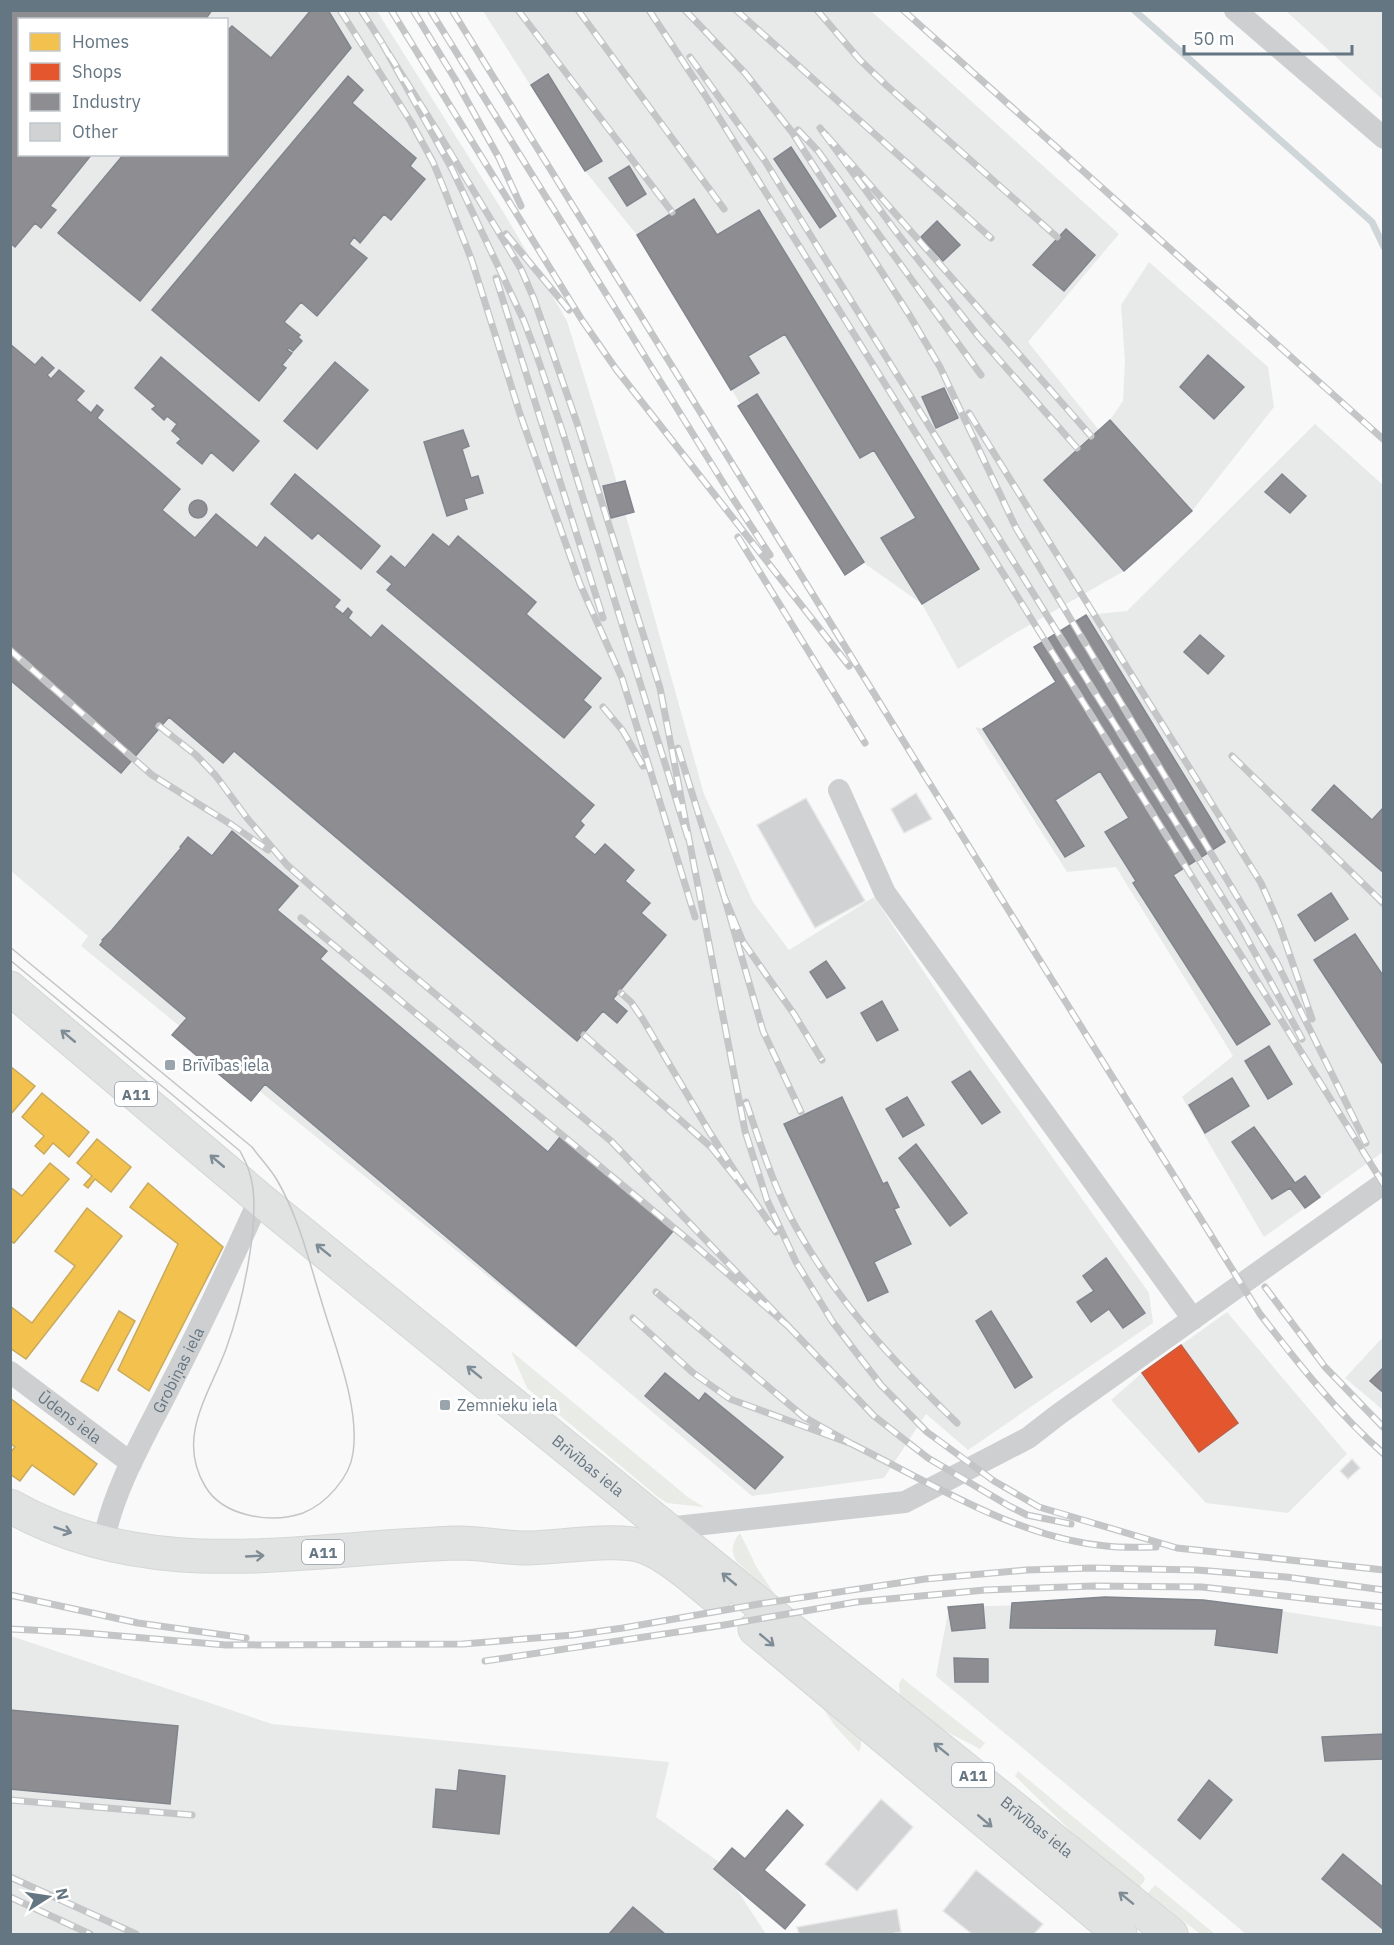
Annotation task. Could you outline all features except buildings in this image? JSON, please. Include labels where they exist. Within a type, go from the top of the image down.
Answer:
[{"type":"highway","name":"Brīvības iela","points":[[10,988],[655,1537],[1171,1935]]},
{"type":"highway","name":"A11","points":[[10,1506],[33,1519],[103,1544],[180,1556],[221,1558],[461,1543],[495,1533],[593,1523],[655,1537]]},
{"type":"highway","name":"Brīvības iela","points":[[655,1537],[690,1575],[1120,1935]]},
{"type":"street","points":[[1235,10],[1383,138]]},
{"type":"street","points":[[838,790],[885,893],[1193,1319]]},
{"type":"street","points":[[655,1537],[905,1502],[1028,1438],[1383,1183]]},
{"type":"street","name":"Grobiņas iela","points":[[103,1544],[107,1522],[131,1463],[211,1306],[261,1200]]},
{"type":"street","name":"Ūdens iela","points":[[10,1372],[131,1463]]},
{"type":"shaded area","points":[[10,11],[377,11],[504,213],[567,321],[612,466],[704,794],[753,902],[789,950],[874,897],[976,1050],[1149,1293],[1153,1323],[968,1450],[926,1414],[884,1478],[752,1496],[585,1355],[81,946],[88,936],[11,871]]},
{"type":"shaded area","points":[[483,11],[871,11],[1119,234],[1028,342],[1099,430],[1044,480],[1124,571],[1012,635],[958,669],[922,604],[864,563],[845,575],[637,235],[585,171]]},
{"type":"shaded area","points":[[1286,11],[1383,11],[1383,100]]},
{"type":"shaded area","points":[[1149,262],[1268,367],[1274,407],[1192,511],[1110,420],[1123,401],[1125,361],[1121,305]]},
{"type":"shaded area","points":[[1315,424],[1383,485],[1383,1152],[1264,1237],[1182,1097],[1233,1056],[1116,867],[1067,872],[975,727],[983,729],[1056,682],[1034,647],[1086,615],[1127,611]]},
{"type":"shaded area","points":[[1227,1312],[1347,1454],[1288,1513],[1206,1503],[1111,1400],[1142,1373]]},
{"type":"shaded area","points":[[1383,1337],[1383,1410],[1345,1378]]},
{"type":"shaded area","points":[[511,1351],[689,1498],[704,1507],[667,1503],[658,1497],[527,1388]]},
{"type":"shaded area","points":[[740,1533],[757,1568],[776,1596],[737,1562],[733,1554],[733,1547]]},
{"type":"shaded area","points":[[1212,1600],[1383,1627],[1383,1934],[1246,1934],[936,1676],[949,1607]]},
{"type":"shaded area","points":[[11,1636],[272,1724],[669,1762],[656,1817],[719,1862],[766,1934],[11,1934]]},
{"type":"shaded area","points":[[902,1678],[985,1743],[980,1749],[932,1724],[900,1699],[899,1684]]},
{"type":"shaded area","points":[[809,1688],[861,1739],[859,1752],[835,1726]]},
{"type":"shaded area","points":[[1018,1771],[1143,1875],[1145,1880],[1139,1888],[1078,1838],[1015,1776]]},
{"type":"shaded area","points":[[1155,1885],[1215,1934],[1200,1934],[1148,1893]]},
{"type":"waterway","points":[[1134,10],[1372,222],[1384,247]]},
{"type":"tram line","points":[[10,947],[252,1147],[285,1194],[303,1240],[345,1377],[353,1416],[354,1435],[351,1462],[336,1489],[312,1509],[277,1518],[236,1511],[213,1497],[197,1468],[194,1433],[198,1416],[232,1331],[249,1260],[254,1211],[253,1189],[248,1168],[240,1151],[10,960]]},
{"type":"railway","points":[[340,10],[411,122],[433,162],[444,189],[472,261],[520,414],[580,584],[622,678],[695,917]]},
{"type":"railway","points":[[361,10],[382,43]]},
{"type":"railway","points":[[391,10],[582,320],[616,369],[849,666]]},
{"type":"railway","points":[[413,10],[499,158],[521,206]]},
{"type":"railway","points":[[430,10],[770,555]]},
{"type":"railway","points":[[452,10],[1260,1314],[1334,1405],[1384,1454]]},
{"type":"railway","points":[[518,10],[672,212]]},
{"type":"railway","points":[[578,10],[724,209]]},
{"type":"railway","points":[[649,10],[705,95],[1384,1185]]},
{"type":"railway","points":[[685,10],[745,73],[792,132],[910,316],[940,367],[1016,528],[1277,963],[1366,1143]]},
{"type":"railway","points":[[736,10],[991,238]]},
{"type":"railway","points":[[817,10],[860,60],[886,85],[1057,237]]},
{"type":"railway","points":[[903,10],[1384,440]]},
{"type":"railway","points":[[688,838],[562,430],[524,321],[452,169],[382,43],[521,269],[534,299],[577,423],[660,688],[745,1131],[767,1200],[796,1262],[832,1321],[881,1385],[927,1432],[994,1481],[1039,1507],[1177,1548],[1384,1570]]},
{"type":"railway","points":[[690,57],[765,161],[1239,924],[1302,1039]]},
{"type":"railway","points":[[1077,448],[979,337],[894,229],[820,128],[1091,436]]},
{"type":"railway","points":[[798,130],[818,151],[981,375]]},
{"type":"railway","points":[[506,234],[569,310]]},
{"type":"railway","points":[[496,278],[603,618]]},
{"type":"railway","points":[[969,413],[1261,883],[1279,924],[1312,1019]]},
{"type":"railway","points":[[738,537],[865,743]]},
{"type":"railway","points":[[10,650],[152,775],[268,850]]},
{"type":"railway","points":[[603,707],[623,731],[643,766]]},
{"type":"railway","points":[[159,726],[196,755],[216,776],[247,818],[287,865],[403,967],[611,1141],[788,1326],[691,1242],[301,918]]},
{"type":"railway","points":[[678,748],[724,896]]},
{"type":"railway","points":[[1232,756],[1384,904]]},
{"type":"railway","points":[[801,1112],[763,1031],[724,896],[743,942],[794,1014],[822,1060]]},
{"type":"railway","points":[[584,1035],[711,1147],[752,1198],[710,1133],[642,1018],[631,1002],[621,993]]},
{"type":"railway","points":[[746,1102],[781,1198],[797,1229],[831,1283],[890,1355],[957,1423]]},
{"type":"railway","points":[[752,1198],[776,1232]]},
{"type":"railway","points":[[1265,1287],[1325,1367],[1384,1428]]},
{"type":"railway","points":[[633,1318],[692,1372],[730,1399],[852,1444],[804,1417],[656,1292]]},
{"type":"railway","points":[[788,1326],[874,1416],[928,1458],[1027,1515],[1071,1524]]},
{"type":"railway","points":[[852,1444],[975,1507],[1040,1532],[1073,1541],[1106,1546],[1156,1547]]},
{"type":"railway","points":[[10,1629],[226,1645],[463,1644],[573,1635],[623,1628],[759,1604],[925,1579],[1026,1570],[1091,1568],[1197,1570],[1286,1577],[1384,1590]]},
{"type":"railway","points":[[485,1661],[724,1625],[856,1602],[985,1590],[1094,1586],[1202,1587],[1384,1607]]},
{"type":"railway","points":[[10,1595],[138,1623],[246,1638]]},
{"type":"railway","points":[[10,1800],[192,1815]]},
{"type":"railway","points":[[10,1877],[136,1934]]},
{"type":"railway","points":[[10,1897],[90,1934]]},
{"type":"place","name":"Brīvības iela","points":[[170,1065]]},
{"type":"place","name":"Zemnieku iela","points":[[445,1405]]}]
